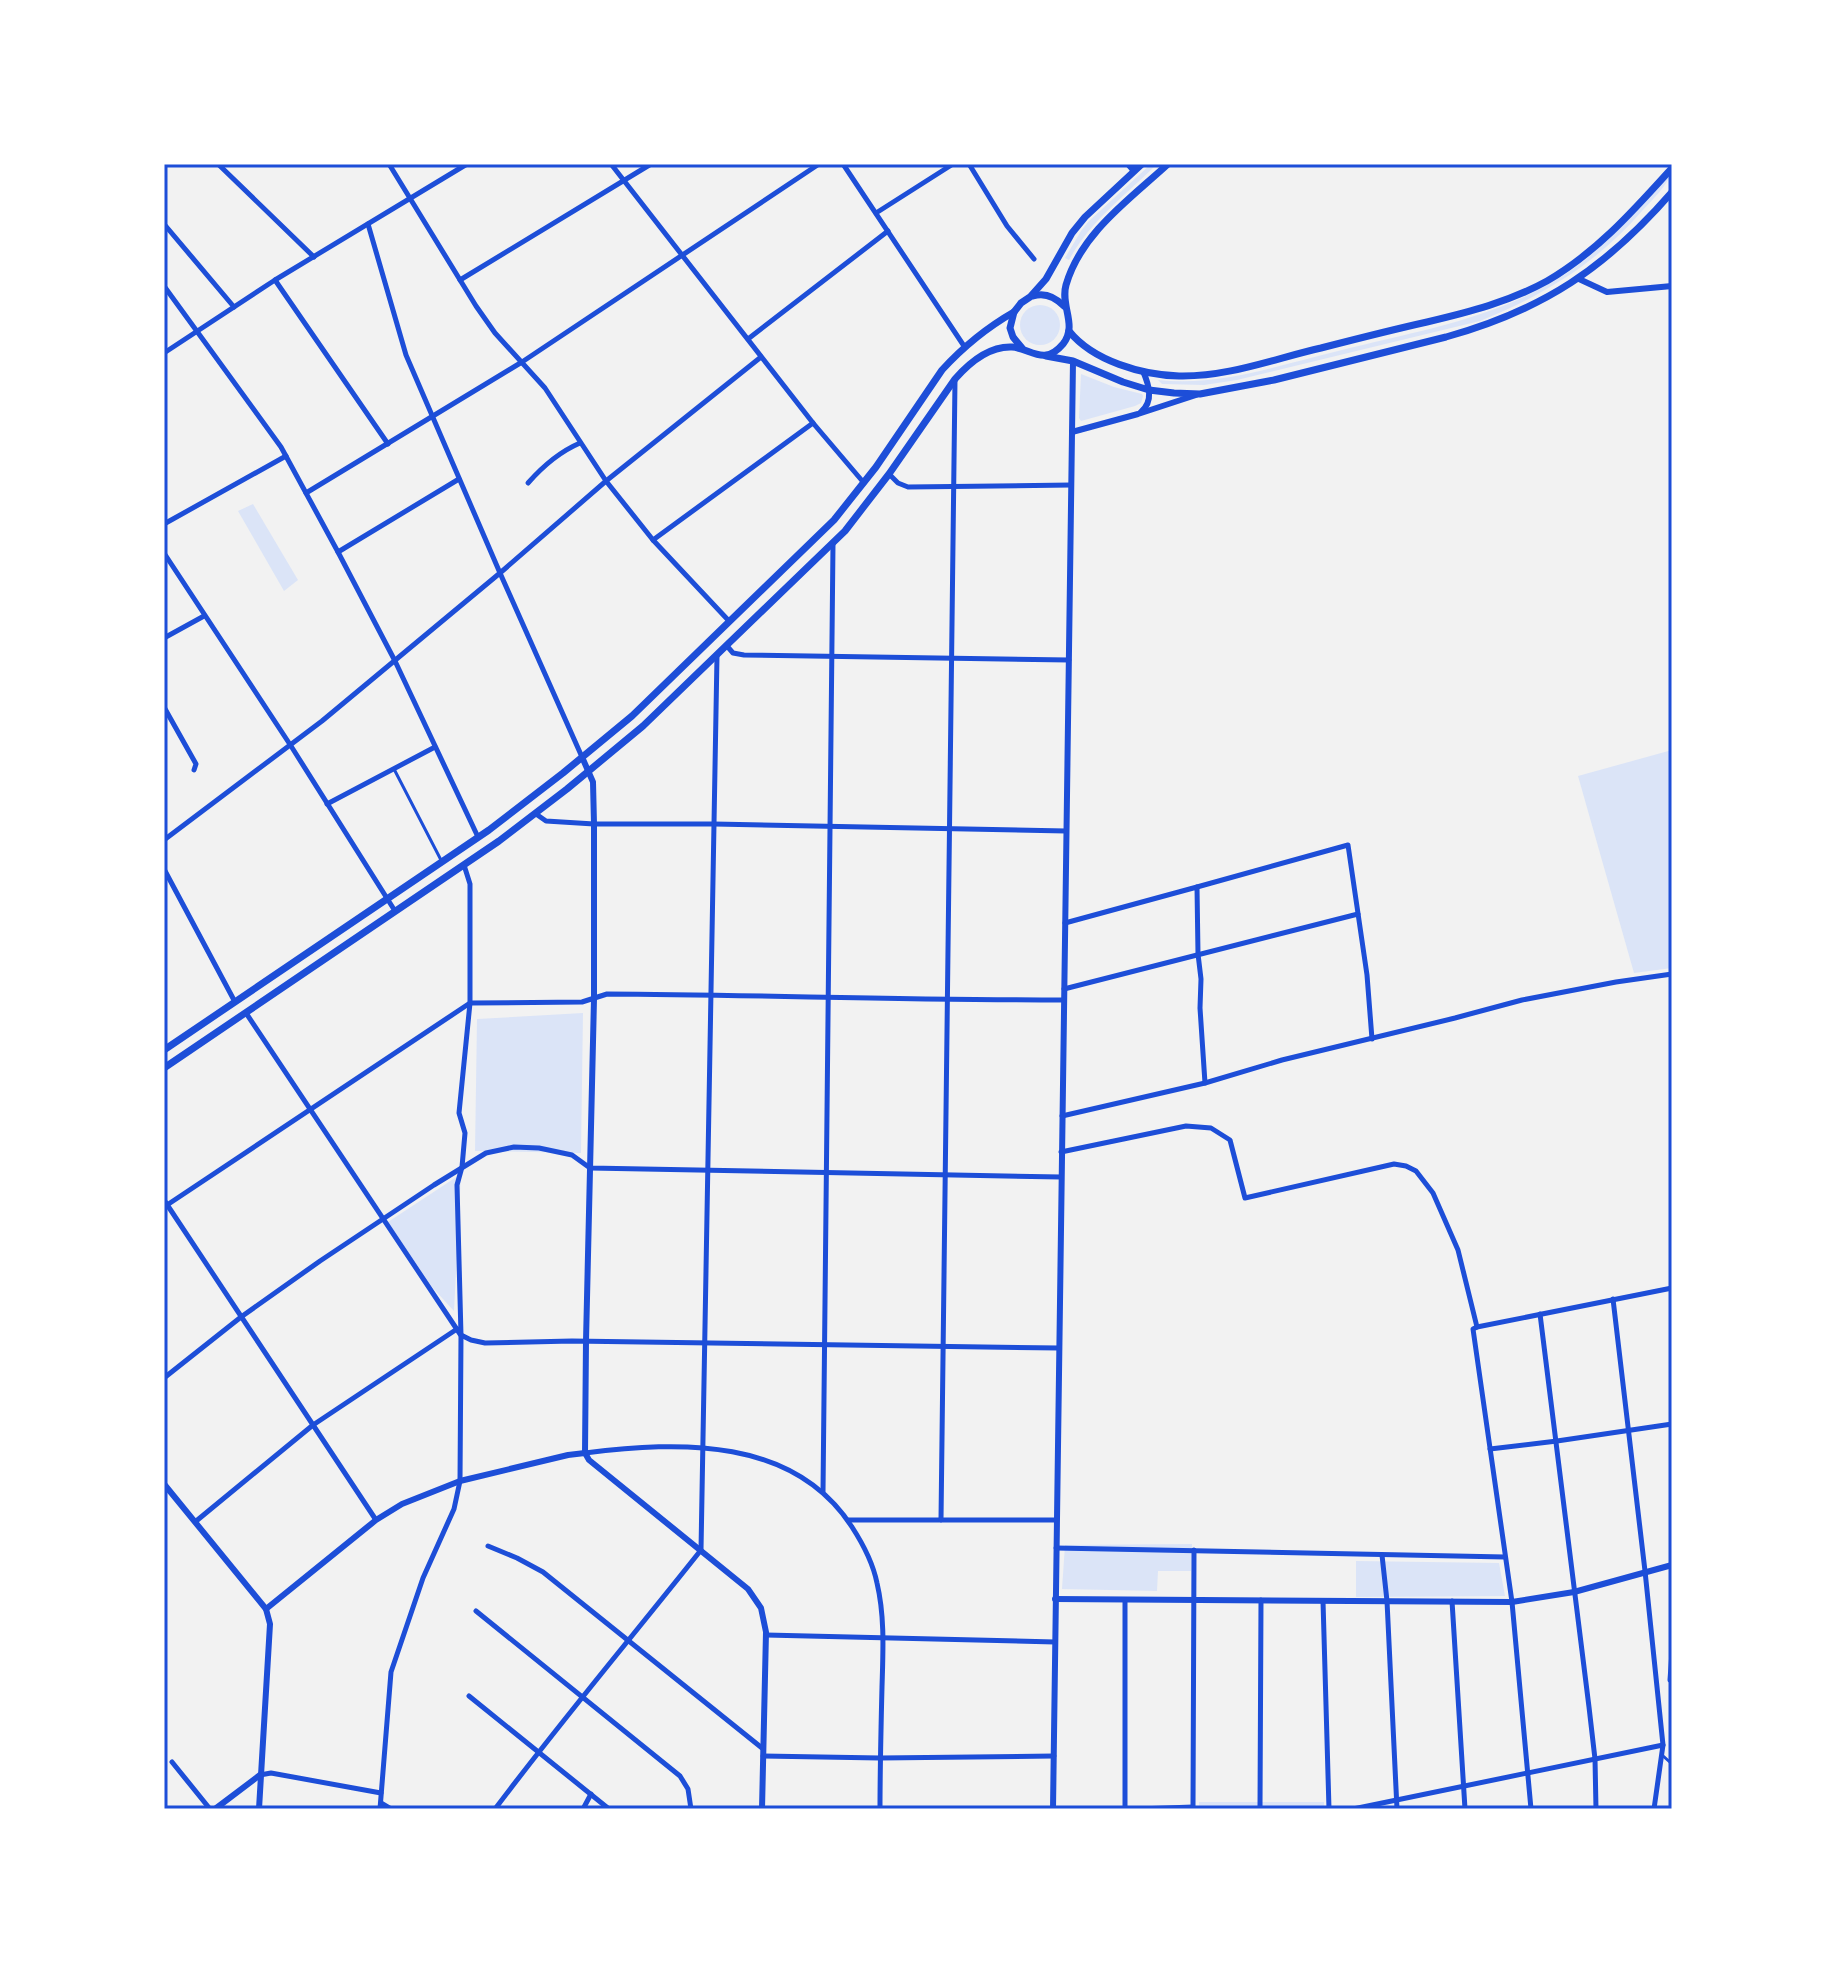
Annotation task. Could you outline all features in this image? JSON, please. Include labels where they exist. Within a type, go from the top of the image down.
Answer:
[{"type":"main road","points":[[164,1050],[526,803],[632,716],[824,531],[864,483],[942,370],[964,346],[1014,312],[1030,297],[1046,279],[1072,233],[1085,217],[1142,164]]},
{"type":"main road","points":[[1041,355],[1058,348],[1069,331],[1065,287],[1079,255],[1109,217],[1168,164]]},
{"type":"main road","points":[[1069,331],[1075,339],[1096,353],[1122,364],[1143,371],[1183,376],[1228,372],[1468,312],[1517,297],[1592,250],[1615,230],[1672,168]]},
{"type":"main road","points":[[1014,312],[1010,328],[1013,337],[1022,348],[1034,355],[1073,361],[1102,375],[1149,390],[1200,394],[1274,380],[1472,330],[1523,311],[1579,279],[1626,242],[1672,192]]},
{"type":"main road","points":[[1030,297],[1043,294],[1056,298],[1065,307]]},
{"type":"main road","points":[[164,1068],[536,814],[643,726],[833,544],[860,513],[965,368],[983,355],[1010,346],[1022,348]]},
{"type":"street","points":[[218,164],[314,257]]},
{"type":"street","points":[[389,164],[495,333],[545,388],[606,481],[653,540],[730,622]]},
{"type":"street","points":[[164,353],[275,280],[467,164]]},
{"type":"street","points":[[611,164],[813,423],[864,483]]},
{"type":"street","points":[[460,280],[651,164]]},
{"type":"street","points":[[306,493],[522,362],[819,164]]},
{"type":"street","points":[[843,164],[964,346]]},
{"type":"street","points":[[876,213],[953,164]]},
{"type":"street","points":[[969,164],[1007,226],[1034,259]]},
{"type":"street","points":[[1128,164],[1134,171]]},
{"type":"street","points":[[164,224],[234,307]]},
{"type":"street","points":[[368,224],[406,355],[593,782],[594,999],[585,1453],[589,1460],[753,1594],[763,1615],[766,1635],[762,1809]]},
{"type":"street","points":[[748,339],[888,231]]},
{"type":"street","points":[[1579,279],[1607,292],[1672,286]]},
{"type":"street","points":[[275,280],[388,444]]},
{"type":"street","points":[[164,286],[286,456],[395,661],[478,837]]},
{"type":"street","points":[[164,840],[291,746],[606,481],[761,357]]},
{"type":"street","points":[[1053,1809],[1073,361]]},
{"type":"street","points":[[1138,414],[1148,405],[1149,390],[1143,371]]},
{"type":"street","points":[[941,1520],[955,379]]},
{"type":"street","points":[[1072,432],[1200,394]]},
{"type":"street","points":[[653,540],[813,423]]},
{"type":"street","points":[[528,483],[543,466],[581,442]]},
{"type":"street","points":[[164,524],[286,456]]},
{"type":"street","points":[[889,474],[908,487],[1071,485]]},
{"type":"street","points":[[338,552],[459,479]]},
{"type":"street","points":[[823,1492],[833,544]]},
{"type":"street","points":[[164,553],[395,911]]},
{"type":"street","points":[[164,638],[204,616]]},
{"type":"street","points":[[727,646],[738,654],[1069,660]]},
{"type":"street","points":[[495,1809],[701,1550],[717,656]]},
{"type":"street","points":[[164,707],[196,764],[194,770]]},
{"type":"street","points":[[327,804],[435,747]]},
{"type":"street","points":[[394,769],[442,862]]},
{"type":"street","points":[[536,814],[546,821],[594,824],[1066,831]]},
{"type":"street","points":[[1065,923],[1348,845],[1367,975],[1372,1039]]},
{"type":"street","points":[[391,1809],[380,1806],[393,1664],[423,1578],[454,1509],[460,1481],[457,1185],[465,1133],[459,1113],[470,1003],[470,884],[464,865]]},
{"type":"street","points":[[164,869],[235,1002]]},
{"type":"street","points":[[1197,887],[1205,1083]]},
{"type":"street","points":[[1064,989],[1358,914]]},
{"type":"street","points":[[1062,1116],[1205,1083],[1282,1060],[1522,1000],[1672,974]]},
{"type":"street","points":[[376,1520],[165,1204],[470,1003],[582,1002],[607,994],[1064,1000]]},
{"type":"street","points":[[246,1013],[459,1332],[471,1340],[485,1343],[586,1341],[1059,1348]]},
{"type":"street","points":[[1061,1152],[1186,1126],[1211,1128],[1230,1140],[1245,1198],[1394,1164],[1411,1168],[1433,1193],[1451,1232],[1463,1266],[1477,1327]]},
{"type":"street","points":[[164,1378],[241,1317],[383,1218],[486,1153],[514,1147],[539,1148],[572,1155],[590,1168],[1061,1177]]},
{"type":"street","points":[[1531,1809],[1512,1602],[1473,1329],[1672,1288]]},
{"type":"street","points":[[1613,1299],[1663,1745],[1654,1809]]},
{"type":"street","points":[[1540,1314],[1595,1759],[1596,1809]]},
{"type":"street","points":[[195,1522],[313,1425],[459,1332]]},
{"type":"street","points":[[1490,1449],[1672,1424]]},
{"type":"street","points":[[266,1609],[376,1520],[402,1504],[460,1481],[568,1455],[646,1447],[702,1447],[740,1453],[775,1464],[823,1492],[860,1540],[874,1571],[883,1637],[880,1809]]},
{"type":"street","points":[[164,1484],[266,1609],[270,1624],[259,1809]]},
{"type":"street","points":[[847,1520],[1056,1520]]},
{"type":"street","points":[[488,1546],[543,1572],[762,1752],[880,1758],[1054,1756]]},
{"type":"street","points":[[1056,1548],[1505,1557]]},
{"type":"street","points":[[1138,1809],[1193,1808],[1194,1550]]},
{"type":"street","points":[[1382,1555],[1397,1809]]},
{"type":"street","points":[[1055,1599],[1512,1602],[1574,1592],[1672,1565]]},
{"type":"street","points":[[1125,1600],[1125,1809]]},
{"type":"street","points":[[1260,1809],[1261,1600]]},
{"type":"street","points":[[1323,1601],[1329,1809]]},
{"type":"street","points":[[1452,1601],[1465,1809]]},
{"type":"street","points":[[476,1611],[680,1776],[688,1789],[691,1809]]},
{"type":"street","points":[[766,1635],[1055,1642]]},
{"type":"street","points":[[1671,1680],[1672,1652]]},
{"type":"street","points":[[469,1696],[609,1809]]},
{"type":"street","points":[[1353,1809],[1663,1745]]},
{"type":"street","points":[[1662,1755],[1672,1764]]},
{"type":"street","points":[[172,1762],[212,1809],[260,1775],[271,1773],[381,1793]]},
{"type":"street","points":[[583,1809],[591,1794]]},
{"type":"shaded area","points":[[1151,164],[1157,164],[1087,233],[1069,260],[1065,258],[1088,222]]},
{"type":"shaded area","points":[[1672,172],[1659,193],[1624,230],[1587,262],[1547,289],[1480,321],[1237,380],[1204,385],[1162,384],[1158,380],[1204,380],[1249,373],[1456,322],[1513,302],[1541,289],[1596,251]]},
{"type":"shaded area","points":[[1040,305],[1054,311],[1060,325],[1054,339],[1040,345],[1026,339],[1020,325],[1026,311]]},
{"type":"shaded area","points":[[1081,374],[1142,394],[1141,403],[1081,421]]},
{"type":"shaded area","points":[[253,504],[298,580],[284,591],[238,511]]},
{"type":"shaded area","points":[[1672,750],[1672,968],[1634,973],[1578,776]]},
{"type":"shaded area","points":[[583,1013],[581,1153],[475,1151],[477,1019]]},
{"type":"shaded area","points":[[461,1174],[454,1311],[432,1287],[388,1222]]},
{"type":"shaded area","points":[[1192,1544],[1191,1571],[1158,1571],[1157,1591],[1062,1589],[1065,1545]]},
{"type":"shaded area","points":[[1356,1561],[1499,1563],[1505,1596],[1356,1597]]},
{"type":"shaded area","points":[[1199,1802],[1324,1802],[1324,1809],[1199,1809]]}]
